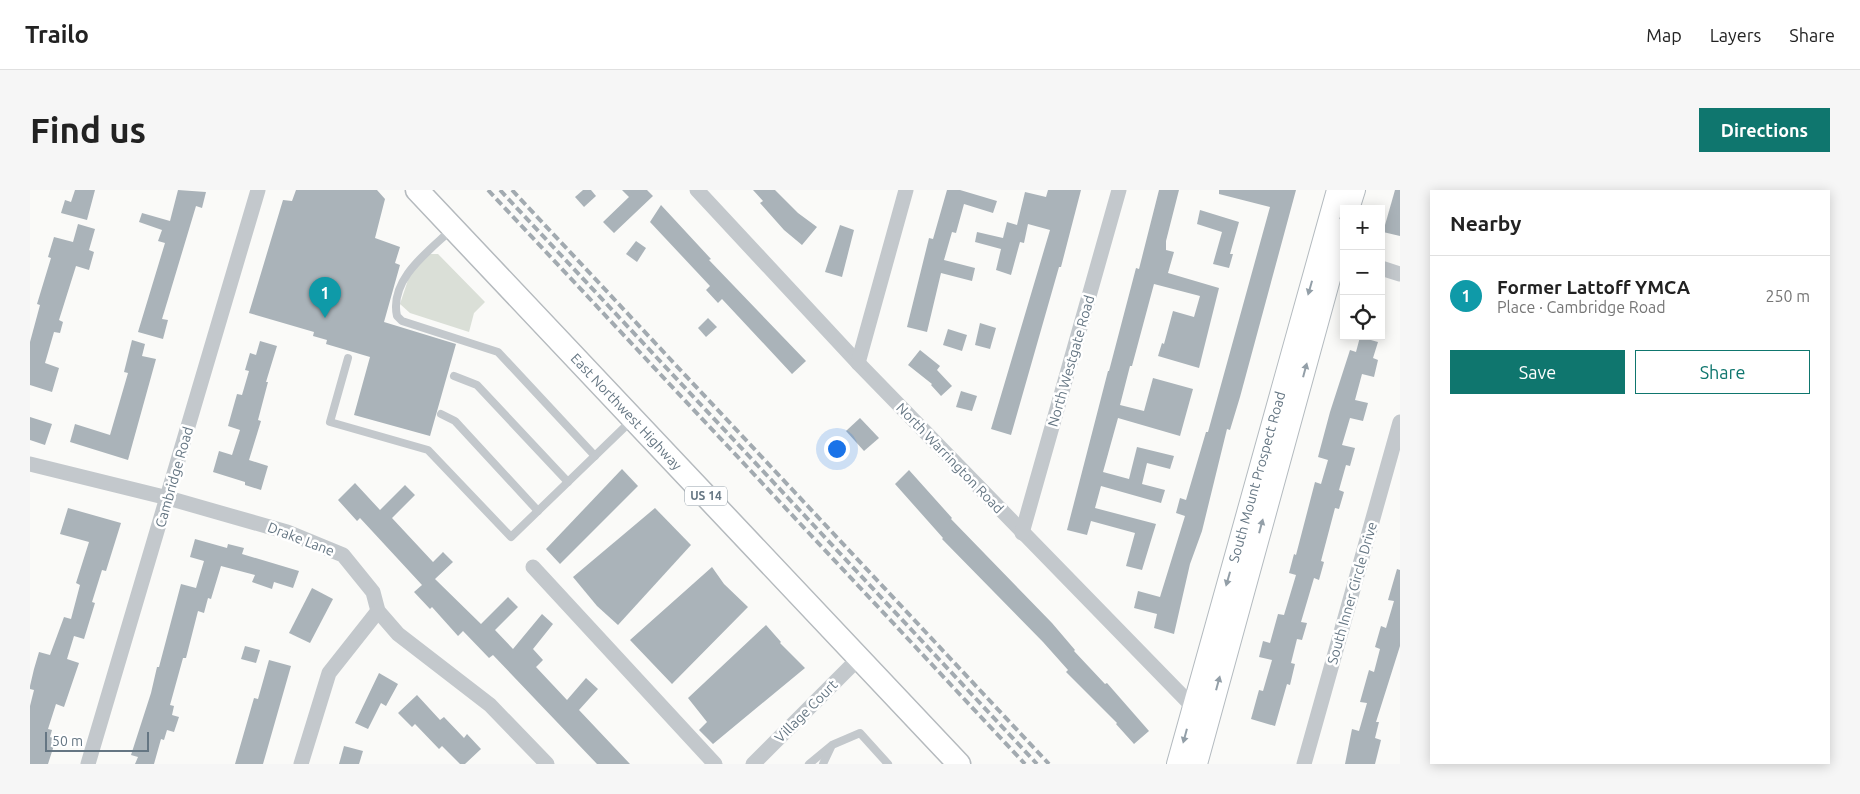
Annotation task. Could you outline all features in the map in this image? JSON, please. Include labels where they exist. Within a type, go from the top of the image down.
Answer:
[{"type":"main road","name":"East Northwest Highway","points":[[417,190],[959,764]]},
{"type":"main road","name":"South Mount Prospect Road","points":[[1333,255],[1337,190]]},
{"type":"main road","points":[[1350,205],[1354,190]]},
{"type":"main road","name":"South Mount Prospect Road","points":[[1177,764],[1200,713],[1333,255],[1340,238]]},
{"type":"main road","name":"South Mount Prospect Road","points":[[1197,764],[1200,713]]},
{"type":"street","name":"Cambridge Road","points":[[88,764],[258,190]]},
{"type":"street","name":"North Warrington Road","points":[[697,190],[858,363],[1022,533],[1200,713]]},
{"type":"street","points":[[858,363],[906,190]]},
{"type":"street","name":"North Westgate Road","points":[[1022,533],[1119,190]]},
{"type":"street","points":[[1385,269],[1400,274]]},
{"type":"street","name":"South Inner Circle Drive","points":[[1304,764],[1400,422]]},
{"type":"street","name":"Drake Lane","points":[[30,464],[168,498],[287,532],[343,555],[373,592],[378,611],[398,634],[490,705],[547,764]]},
{"type":"street","points":[[533,567],[714,764]]},
{"type":"street","points":[[301,764],[329,674],[378,611]]},
{"type":"street","name":"Village Court","points":[[753,764],[859,658]]},
{"type":"lane","points":[[453,228],[408,269],[397,301],[397,316],[402,321],[498,352],[595,456]]},
{"type":"lane","points":[[348,358],[330,422],[428,450],[511,537],[633,419]]},
{"type":"lane","points":[[454,376],[477,385],[568,482]]},
{"type":"lane","points":[[441,414],[455,421],[538,511]]},
{"type":"lane","points":[[809,764],[832,745],[860,733],[888,764]]},
{"type":"lane","points":[[823,764],[832,745]]},
{"type":"shaded area","points":[[428,254],[438,254],[485,302],[474,313],[469,332],[410,313],[400,304],[411,271]]},
{"type":"building","points":[[75,190],[95,190],[87,220],[61,213],[65,200],[71,202]]},
{"type":"building","points":[[178,190],[206,192],[202,208],[196,206],[162,319],[168,320],[163,339],[138,332],[165,243],[158,241],[162,230],[139,222],[142,213],[170,221]]},
{"type":"building","points":[[296,190],[377,190],[385,199],[375,238],[400,247],[395,263],[400,265],[384,322],[456,344],[430,436],[354,415],[370,357],[326,344],[327,340],[313,336],[314,332],[249,313],[283,200],[292,201]]},
{"type":"building","points":[[583,190],[591,190],[596,196],[584,207],[575,197]]},
{"type":"building","points":[[622,190],[647,190],[653,196],[614,233],[603,222],[629,197]]},
{"type":"building","points":[[753,190],[775,190],[798,213],[817,227],[802,245],[784,230],[760,203],[763,201]]},
{"type":"building","points":[[947,190],[960,190],[997,201],[993,213],[964,204],[956,233],[952,232],[944,260],[975,268],[972,281],[941,273],[927,332],[907,327],[929,238],[933,239]]},
{"type":"building","points":[[1048,190],[1081,190],[1061,267],[1059,267],[1011,435],[991,429],[1050,230],[1028,224],[1024,243],[1020,242],[1011,275],[996,270],[1001,249],[975,242],[977,232],[1003,238],[1007,222],[1017,225],[1025,192],[1046,197]]},
{"type":"building","points":[[1159,190],[1179,190],[1166,241],[1166,250],[1174,252],[1168,273],[1219,288],[1199,368],[1158,356],[1162,343],[1164,344],[1173,311],[1194,317],[1200,296],[1154,284],[1132,366],[1130,366],[1120,405],[1144,411],[1153,378],[1193,389],[1180,436],[1118,418],[1103,472],[1129,479],[1137,447],[1174,456],[1170,469],[1147,463],[1142,484],[1165,490],[1161,503],[1101,486],[1095,508],[1156,524],[1142,570],[1126,566],[1135,533],[1091,521],[1087,535],[1067,530],[1108,371],[1136,268],[1139,269]]},
{"type":"building","points":[[1219,190],[1296,190],[1240,397],[1230,430],[1227,429],[1202,531],[1190,564],[1174,634],[1154,628],[1157,614],[1134,608],[1138,591],[1160,597],[1185,516],[1176,513],[1180,498],[1186,500],[1206,432],[1208,432],[1270,207],[1219,194]]},
{"type":"building","points":[[1395,190],[1400,190],[1400,236],[1385,232],[1385,225]]},
{"type":"building","points":[[661,205],[711,259],[709,260],[806,361],[792,374],[722,299],[718,303],[706,290],[710,286],[650,222]]},
{"type":"building","points":[[1200,210],[1239,222],[1230,254],[1233,254],[1229,268],[1213,264],[1222,232],[1197,224]]},
{"type":"building","points":[[78,224],[95,229],[89,250],[94,252],[89,270],[76,266],[59,320],[63,322],[60,333],[54,332],[45,363],[59,368],[52,392],[30,385],[30,342],[40,305],[37,304],[51,258],[48,257],[54,237],[73,242]]},
{"type":"building","points":[[840,225],[854,230],[842,277],[825,272]]},
{"type":"building","points":[[636,241],[646,248],[637,262],[626,254]]},
{"type":"building","points":[[708,318],[717,327],[706,337],[698,328]]},
{"type":"building","points":[[980,323],[996,328],[990,349],[975,345]]},
{"type":"building","points":[[948,329],[967,335],[962,351],[943,345]]},
{"type":"building","points":[[132,340],[145,344],[142,356],[156,359],[128,460],[70,442],[75,424],[110,435],[128,373],[124,372]]},
{"type":"building","points":[[1359,340],[1378,342],[1373,358],[1378,360],[1374,377],[1362,374],[1355,400],[1368,403],[1363,421],[1350,418],[1342,445],[1355,448],[1350,466],[1346,465],[1339,490],[1344,492],[1339,509],[1335,508],[1321,561],[1324,562],[1319,580],[1314,578],[1301,622],[1307,623],[1302,640],[1297,639],[1291,663],[1295,664],[1290,685],[1287,684],[1275,726],[1251,719],[1259,690],[1263,691],[1272,660],[1259,657],[1263,641],[1270,643],[1278,614],[1284,615],[1296,575],[1289,573],[1294,554],[1296,555],[1315,482],[1321,484],[1328,460],[1318,457],[1330,412],[1350,350],[1356,352]]},
{"type":"building","points":[[260,341],[277,346],[266,382],[268,382],[258,420],[261,421],[249,460],[268,466],[261,490],[245,485],[245,482],[213,472],[219,451],[232,455],[240,430],[228,426],[237,394],[242,395],[249,371],[245,370],[250,353],[256,355]]},
{"type":"building","points":[[920,350],[940,366],[937,370],[952,386],[941,396],[932,384],[908,365]]},
{"type":"building","points":[[961,391],[977,396],[972,411],[956,407]]},
{"type":"building","points":[[30,417],[52,424],[45,445],[30,440]]},
{"type":"building","points":[[860,418],[879,438],[864,451],[846,431]]},
{"type":"building","points":[[622,469],[638,486],[560,564],[546,549]]},
{"type":"building","points":[[909,470],[951,519],[1052,623],[1074,651],[1105,684],[1107,683],[1149,731],[1134,744],[1117,723],[1066,672],[1068,670],[1043,642],[942,539],[895,484]]},
{"type":"building","points":[[355,483],[380,510],[405,485],[415,495],[392,518],[433,562],[443,552],[453,562],[435,579],[481,624],[508,597],[518,607],[495,630],[513,649],[542,614],[553,624],[533,649],[543,660],[536,667],[567,700],[586,678],[598,689],[579,710],[630,764],[597,764],[493,655],[489,658],[463,631],[458,636],[432,607],[430,609],[414,592],[422,585],[360,518],[357,521],[338,500]]},
{"type":"building","points":[[68,508],[121,523],[106,571],[102,570],[92,602],[95,603],[84,639],[74,636],[67,659],[79,663],[64,707],[56,704],[48,729],[52,730],[50,737],[56,739],[48,764],[30,764],[30,706],[34,690],[30,689],[30,686],[34,669],[39,652],[50,655],[64,617],[71,619],[80,585],[76,583],[89,542],[60,534]]},
{"type":"building","points":[[655,508],[691,545],[618,625],[597,606],[573,577]]},
{"type":"building","points":[[195,539],[227,548],[228,544],[244,548],[242,554],[299,571],[293,588],[274,582],[272,589],[252,582],[255,575],[221,566],[211,599],[208,598],[204,613],[198,611],[186,658],[183,658],[170,705],[174,706],[172,715],[179,717],[174,732],[167,730],[164,740],[161,739],[154,764],[135,764],[138,757],[131,755],[151,693],[157,667],[159,667],[181,584],[196,588],[204,561],[190,557]]},
{"type":"building","points":[[712,567],[724,584],[748,607],[672,684],[630,640]]},
{"type":"building","points":[[1397,569],[1400,570],[1400,646],[1376,722],[1379,722],[1375,738],[1381,740],[1375,764],[1345,764],[1352,729],[1359,731],[1367,703],[1360,702],[1369,670],[1374,672],[1380,649],[1375,647],[1381,626],[1386,628],[1394,601],[1388,600]]},
{"type":"building","points":[[312,588],[333,599],[310,643],[289,633]]},
{"type":"building","points":[[766,625],[780,643],[805,668],[713,744],[699,730],[707,722],[688,698]]},
{"type":"building","points":[[245,646],[260,650],[256,663],[241,659]]},
{"type":"building","points":[[269,660],[291,666],[263,764],[235,764],[254,698],[258,699]]},
{"type":"building","points":[[379,673],[398,684],[386,706],[381,703],[368,729],[355,723]]},
{"type":"building","points":[[417,695],[440,720],[444,717],[464,738],[467,734],[481,749],[465,764],[460,764],[442,746],[439,749],[415,724],[412,727],[398,713]]},
{"type":"building","points":[[344,746],[363,751],[359,764],[339,764]]},
{"type":"railway","points":[[488,190],[1025,764]]},
{"type":"railway","points":[[500,190],[1037,764]]},
{"type":"railway","points":[[512,190],[1049,764]]},
{"type":"place","name":"Former Lattoff YMCA","points":[[325,318]]}]
